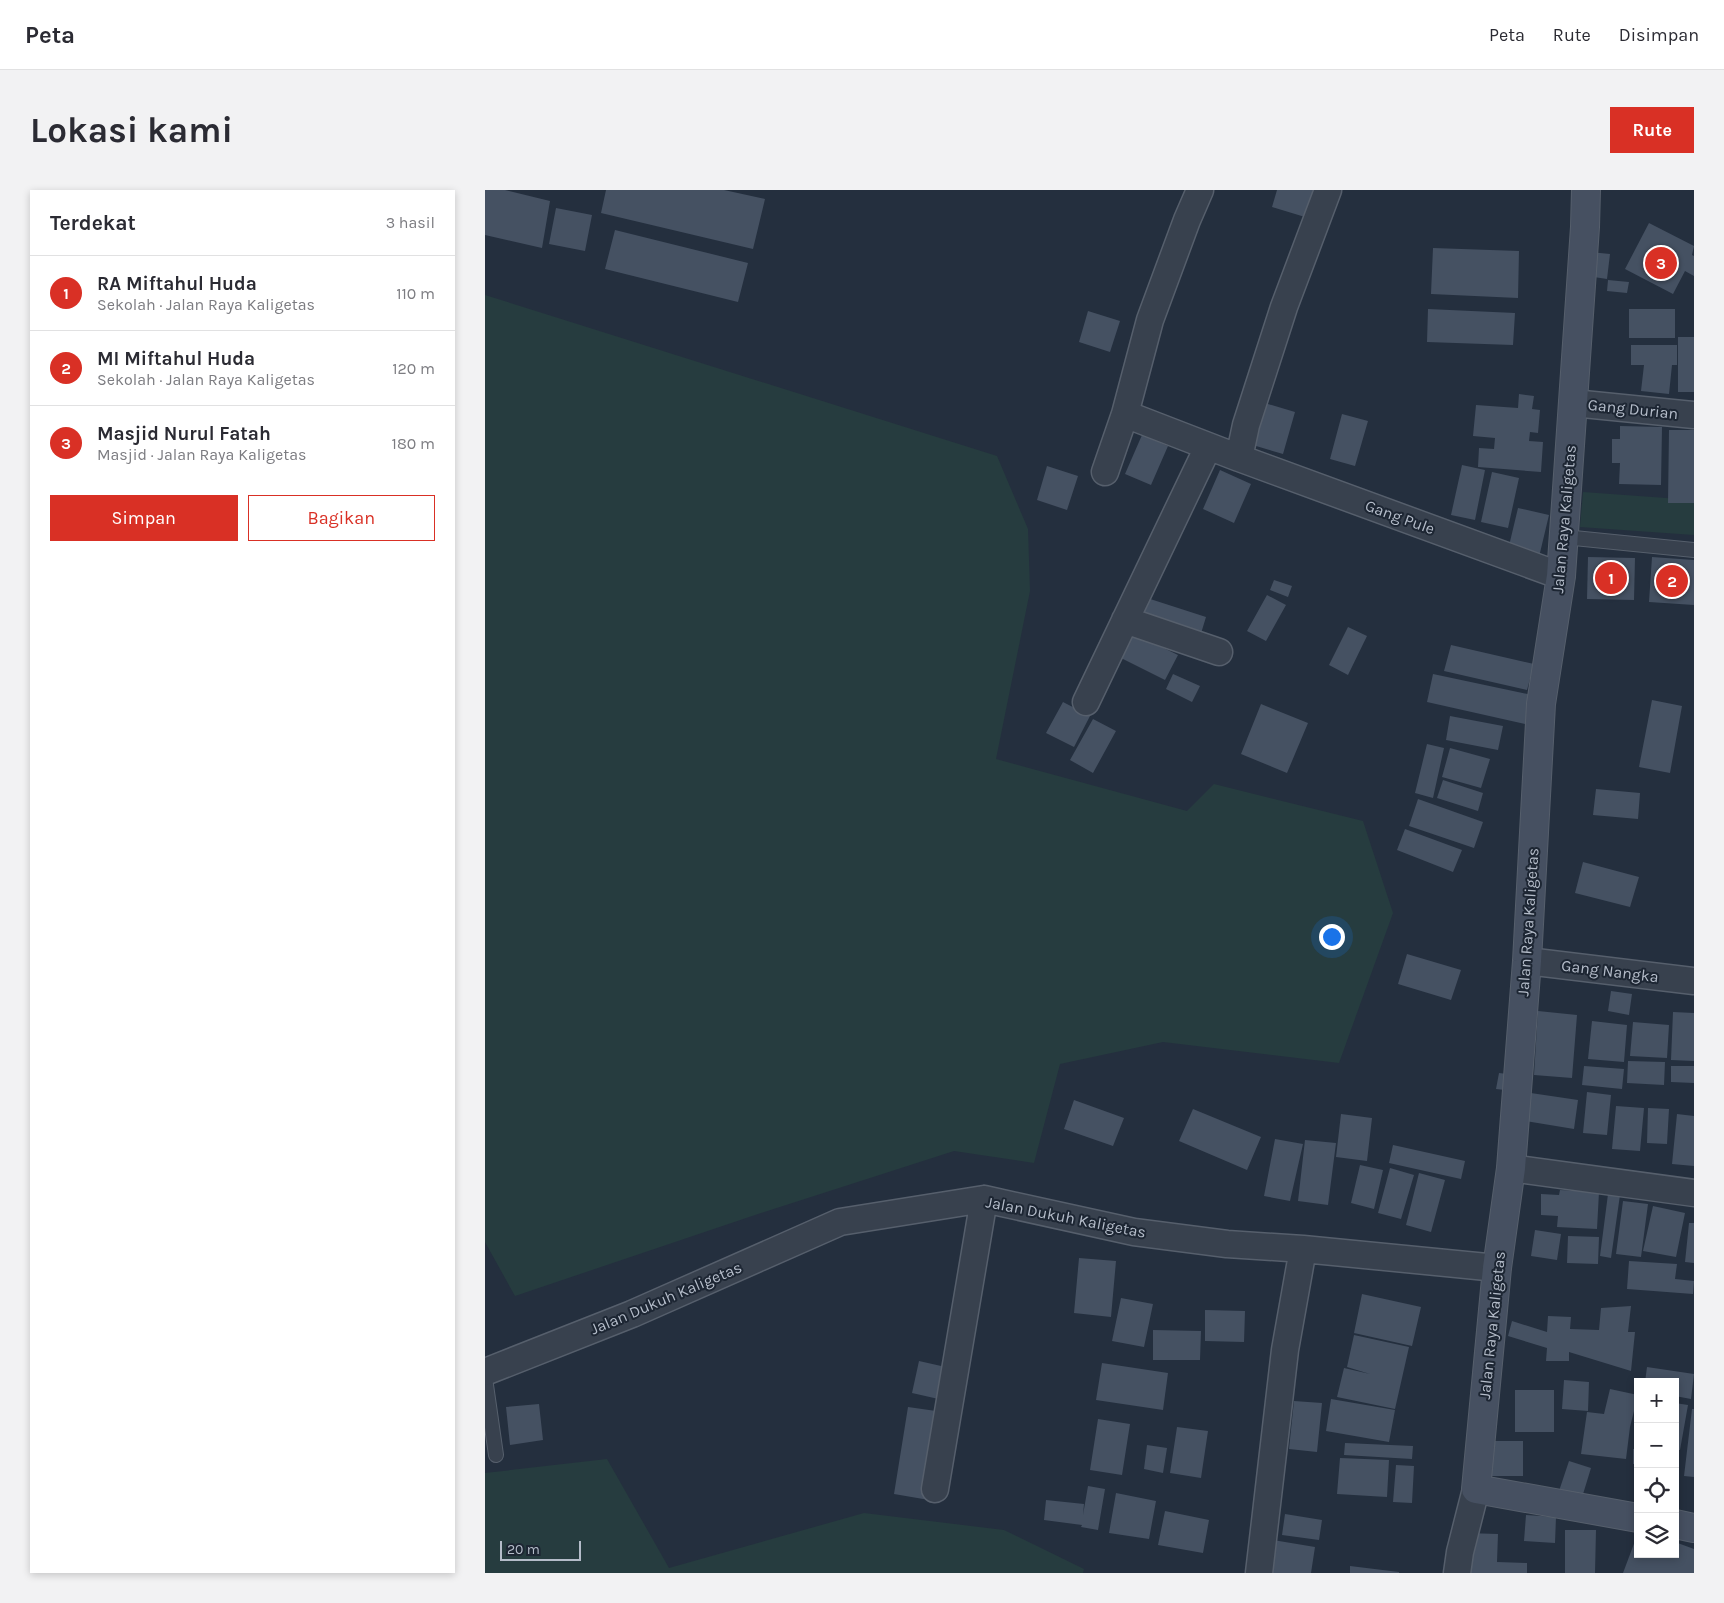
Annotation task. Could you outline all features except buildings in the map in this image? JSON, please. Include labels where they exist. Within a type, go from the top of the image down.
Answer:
[{"type":"main road","name":"Jalan Raya Kaligetas","points":[[1475,1489],[1497,1268],[1511,1168],[1527,961],[1541,704],[1561,576],[1586,190]]},
{"type":"main road","points":[[1475,1489],[1634,1517]]},
{"type":"main road","points":[[1679,1525],[1694,1528]]},
{"type":"street","points":[[1105,472],[1125,414],[1150,320],[1200,190]]},
{"type":"street","points":[[1239,458],[1246,425],[1285,308],[1328,190]]},
{"type":"street","name":"Gang Durian","points":[[1573,403],[1694,416]]},
{"type":"street","name":"Gang Pule","points":[[1125,414],[1208,447],[1561,576]]},
{"type":"street","points":[[1086,702],[1208,447]]},
{"type":"street","points":[[1125,620],[1219,652]]},
{"type":"street","name":"Gang Nangka","points":[[1527,961],[1694,981]]},
{"type":"street","points":[[1511,1168],[1694,1193]]},
{"type":"street","points":[[935,1489],[984,1199]]},
{"type":"street","name":"Jalan Dukuh Kaligetas","points":[[485,1372],[632,1314],[841,1222],[984,1199],[1134,1232],[1227,1244],[1303,1249],[1497,1268]]},
{"type":"street","points":[[1259,1573],[1285,1350],[1303,1249]]},
{"type":"street","points":[[1457,1573],[1475,1489]]},
{"type":"lane","points":[[1564,537],[1694,550]]},
{"type":"lane","points":[[485,1378],[496,1455]]},
{"type":"green space","points":[[485,295],[997,456],[1028,529],[1030,591],[996,759],[1187,811],[1214,784],[1363,821],[1393,913],[1339,1063],[1163,1042],[1060,1064],[1034,1163],[954,1151],[761,1213],[515,1296],[485,1242]]},
{"type":"green space","points":[[1583,492],[1694,500],[1694,535],[1580,527]]},
{"type":"green space","points":[[607,1459],[669,1568],[864,1513],[1004,1530],[1084,1569],[1083,1573],[485,1573],[485,1473]]},
{"type":"place","name":"Masjid Nurul Fatah","points":[[1661,263]]},
{"type":"place","name":"RA Miftahul Huda","points":[[1611,578]]},
{"type":"place","name":"MI Miftahul Huda","points":[[1672,581]]}]
